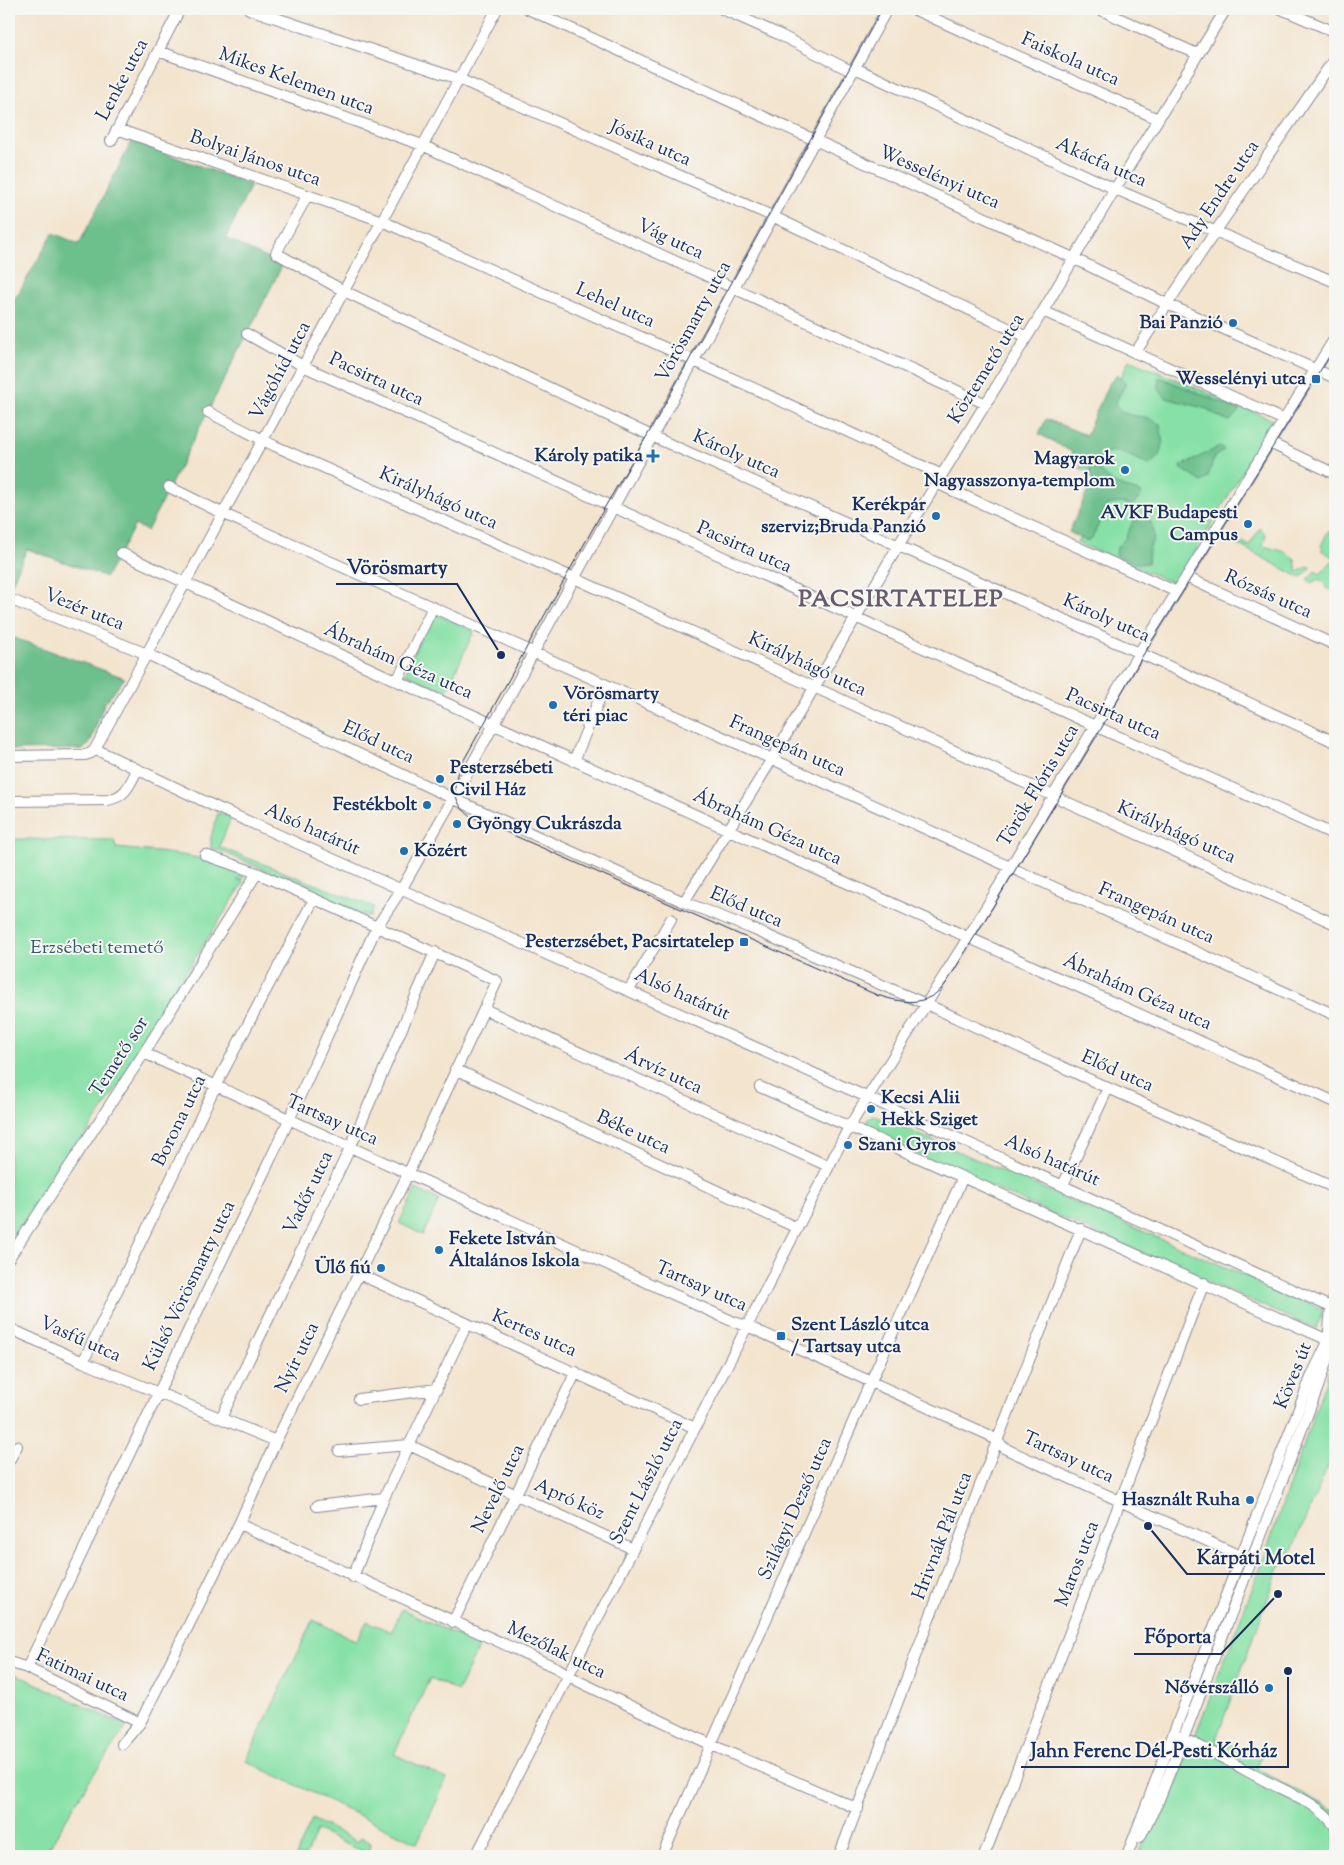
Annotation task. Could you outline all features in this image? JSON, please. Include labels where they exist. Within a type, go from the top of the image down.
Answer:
[{"type":"street","name":"Lenke utca","points":[[111,141],[180,9]]},
{"type":"street","name":"Jósika utca","points":[[249,9],[460,79],[772,216],[1027,337]]},
{"type":"street","name":"Vágóhíd utca","points":[[95,749],[497,9]]},
{"type":"street","name":"Wesselényi utca","points":[[528,9],[1074,258],[1167,304],[1335,378]]},
{"type":"street","name":"Akácfa utca","points":[[722,9],[1115,190],[1335,282]]},
{"type":"street","name":"Vörösmarty utca","points":[[493,724],[887,9]]},
{"type":"street","name":"Faiskola utca","points":[[913,9],[1158,119]]},
{"type":"street","points":[[1099,9],[1197,54]]},
{"type":"street","name":"Köztemető utca","points":[[684,902],[772,759],[898,546],[1226,9]]},
{"type":"street","points":[[1281,9],[1335,32]]},
{"type":"street","name":"Mikes Kelemen utca","points":[[158,51],[422,145]]},
{"type":"street","name":"Ady Endre utca","points":[[1135,353],[1335,58]]},
{"type":"street","name":"Bolyai János utca","points":[[117,129],[382,221]]},
{"type":"street","name":"Vág utca","points":[[422,145],[986,404]]},
{"type":"street","name":"Károly utca","points":[[307,196],[276,253],[344,291],[652,436],[1335,742]]},
{"type":"street","name":"Lehel utca","points":[[382,221],[693,360],[1177,592]]},
{"type":"street","points":[[1043,311],[1284,420]]},
{"type":"street","name":"Pacsirta utca","points":[[247,334],[303,366],[1335,836]]},
{"type":"street","name":"Török Flóris utca","points":[[850,1126],[969,936],[1139,653],[1335,338]]},
{"type":"street","name":"Királyhágó utca","points":[[208,412],[264,440],[574,578],[1335,924]]},
{"type":"street","points":[[1270,443],[1335,474]]},
{"type":"street","name":"Frangepán utca","points":[[169,487],[224,514],[1335,1014]]},
{"type":"street","name":"Ábrahám Géza utca","points":[[121,553],[396,681],[969,936],[1335,1102]]},
{"type":"street","name":"Rózsás utca","points":[[1186,577],[1335,645]]},
{"type":"street","name":"Vezér utca","points":[[9,599],[147,654]]},
{"type":"street","points":[[396,681],[433,607]]},
{"type":"street","name":"Előd utca","points":[[147,654],[452,798],[684,902],[750,928],[926,1004],[1108,1088],[1335,1188]]},
{"type":"street","points":[[574,760],[604,685]]},
{"type":"street","points":[[401,890],[493,724]]},
{"type":"street","points":[[9,756],[85,755],[91,754],[95,749]]},
{"type":"street","name":"Alsó határút","points":[[95,749],[401,890],[869,1097],[1333,1308]]},
{"type":"street","points":[[9,801],[108,800],[124,794],[137,770]]},
{"type":"street","points":[[205,855],[257,873],[376,928],[435,952]]},
{"type":"street","name":"Temető sor","points":[[9,1258],[144,1053],[257,873]]},
{"type":"street","name":"Külső Vörösmarty utca","points":[[27,1668],[289,1120],[376,928],[401,890]]},
{"type":"street","name":"Borona utca","points":[[84,1362],[215,1087],[314,899]]},
{"type":"street","points":[[629,990],[671,919]]},
{"type":"street","name":"Nyír utca","points":[[122,1744],[140,1723],[240,1524],[276,1441],[408,1174],[496,981],[435,952]]},
{"type":"street","name":"Vadőr utca","points":[[221,1418],[350,1148],[435,952]]},
{"type":"street","name":"Árvíz utca","points":[[484,1009],[828,1166]]},
{"type":"street","name":"Tartsay utca","points":[[144,1053],[734,1322],[747,1326],[989,1435],[1006,1448],[1246,1559]]},
{"type":"street","name":"Béke utca","points":[[455,1069],[797,1228]]},
{"type":"street","points":[[760,1087],[1204,1283],[1328,1341]]},
{"type":"street","points":[[1063,1185],[1108,1088]]},
{"type":"street","name":"Szent László utca","points":[[476,1856],[850,1126]]},
{"type":"street","name":"Szilágyi Dezső utca","points":[[662,1856],[870,1381],[963,1177]]},
{"type":"street","name":"Hrivnák Pál utca","points":[[839,1856],[997,1441],[1081,1229]]},
{"type":"street","name":"Kertes utca","points":[[359,1274],[695,1428]]},
{"type":"street","name":"Maros utca","points":[[984,1856],[1204,1283]]},
{"type":"street","name":"Köves út","points":[[1131,1856],[1158,1802],[1178,1736],[1246,1559],[1305,1406],[1318,1387],[1330,1350],[1328,1341],[1335,1296]]},
{"type":"street","points":[[353,1577],[384,1498],[467,1324]]},
{"type":"street","name":"Vasfű utca","points":[[9,1328],[84,1362],[276,1441]]},
{"type":"street","name":"Nevelő utca","points":[[453,1622],[576,1372]]},
{"type":"street","points":[[359,1399],[437,1389]]},
{"type":"street","points":[[9,1461],[17,1446]]},
{"type":"street","points":[[339,1451],[410,1446]]},
{"type":"street","name":"Apró köz","points":[[410,1446],[633,1549]]},
{"type":"street","points":[[316,1506],[384,1498]]},
{"type":"street","name":"Mezőlak utca","points":[[240,1524],[353,1577],[557,1668],[580,1682],[712,1745],[858,1809]]},
{"type":"street","name":"Köves út","points":[[1127,1856],[1246,1574],[1246,1559]]},
{"type":"street","name":"Fatimai utca","points":[[9,1662],[27,1668],[140,1723]]},
{"type":"street","points":[[1178,1736],[1313,1805],[1324,1813],[1335,1826]]},
{"type":"green space","points":[[132,141],[251,185],[226,238],[282,266],[147,531],[135,525],[106,577],[27,549],[9,590],[9,305],[18,294],[53,233],[79,244]]},
{"type":"green space","points":[[1129,360],[1273,420],[1176,584],[1077,543],[1106,480],[1080,468]]},
{"type":"green space","points":[[1117,374],[1126,383],[1115,404],[1125,413],[1147,418],[1160,424],[1162,448],[1159,456],[1149,465],[1118,452],[1105,454],[1100,460],[1098,470],[1114,483],[1141,493],[1138,500],[1132,505],[1120,503],[1107,505],[1092,539],[1086,541],[1069,532],[1092,482],[1090,468],[1071,459],[1072,452],[1039,434],[1046,419],[1086,435],[1108,385]]},
{"type":"green space","points":[[1159,377],[1240,410],[1230,421],[1217,416],[1207,409],[1166,398],[1158,388]]},
{"type":"green space","points":[[1221,446],[1224,450],[1214,457],[1208,477],[1202,482],[1179,467]]},
{"type":"green space","points":[[1142,517],[1151,522],[1154,537],[1149,549],[1148,563],[1138,564],[1116,555],[1117,547],[1125,539],[1134,519]]},
{"type":"green space","points":[[1260,528],[1266,534],[1263,546],[1286,552],[1295,559],[1297,572],[1310,566],[1311,568],[1303,576],[1299,577],[1235,543],[1240,545],[1243,542],[1249,546]]},
{"type":"green space","points":[[1328,531],[1335,535],[1335,558],[1321,550]]},
{"type":"green space","points":[[1335,558],[1335,592],[1326,588],[1321,580],[1312,583],[1308,580],[1315,571],[1320,574]]},
{"type":"green space","points":[[432,612],[474,631],[446,692],[405,673]]},
{"type":"green space","points":[[9,636],[125,678],[104,704],[90,743],[84,749],[9,750]]},
{"type":"green space","points":[[218,812],[231,818],[219,847],[374,907],[370,917],[304,890],[298,884],[218,850],[211,849],[211,837]]},
{"type":"green space","name":"Erzsébeti temető","points":[[9,839],[114,840],[116,848],[183,855],[218,863],[244,877],[242,880],[237,880],[244,882],[156,1019],[161,1023],[9,1248]]},
{"type":"green space","points":[[874,1115],[1318,1307],[1323,1311],[1316,1329],[865,1132],[864,1127],[868,1119]]},
{"type":"green space","points":[[416,1189],[439,1200],[423,1235],[399,1223]]},
{"type":"green space","points":[[1335,1354],[1335,1450],[1287,1562],[1279,1568],[1216,1739],[1261,1756],[1257,1769],[1335,1811],[1335,1856],[1138,1856],[1141,1847],[1166,1810],[1261,1566]]},
{"type":"green space","points":[[402,1609],[479,1646],[458,1691],[430,1678],[394,1754],[447,1779],[417,1843],[246,1761],[313,1620],[357,1641],[367,1621],[391,1632]]},
{"type":"green space","points":[[9,1671],[127,1726],[89,1781],[44,1856],[9,1856]]},
{"type":"green space","points":[[312,1819],[358,1842],[361,1837],[371,1843],[370,1849],[363,1852],[317,1831],[305,1856],[296,1856]]},
{"type":"tram line","points":[[879,996],[472,817],[461,807],[455,788],[460,767],[606,505],[654,424],[882,9]]},
{"type":"tram line","points":[[874,994],[894,1000],[913,1002],[931,997],[947,982],[1101,729],[1143,655],[1335,347]]},
{"type":"place","name":"Bai Panzió","points":[[1233,323]]},
{"type":"place","name":"Wesselényi utca","points":[[1316,379]]},
{"type":"place","name":"Károly patika","points":[[653,456]]},
{"type":"place","name":"Magyarok Nagyasszonya-templom","points":[[1125,470]]},
{"type":"place","name":"Kerékpár szerviz;Bruda Panzió","points":[[936,516]]},
{"type":"place","name":"AVKF Budapesti Campus","points":[[1248,524]]},
{"type":"place","name":"Vörösmarty","points":[[501,655]]},
{"type":"place","name":"Vörösmarty téri piac","points":[[553,705]]},
{"type":"place","name":"Pesterzsébeti Civil Ház","points":[[440,779]]},
{"type":"place","name":"Festékbolt","points":[[427,805]]},
{"type":"place","name":"Gyöngy Cukrászda","points":[[457,824]]},
{"type":"place","name":"Közért","points":[[404,851]]},
{"type":"place","name":"Pesterzsébet, Pacsirtatelep","points":[[744,942]]},
{"type":"place","name":"Kecsi Alii Hekk Sziget","points":[[871,1109]]},
{"type":"place","name":"Szani Gyros","points":[[848,1145]]},
{"type":"place","name":"Fekete István Általános Iskola","points":[[439,1250]]},
{"type":"place","name":"Ülő fiú","points":[[381,1268]]},
{"type":"place","name":"Szent László utca / Tartsay utca","points":[[781,1336]]},
{"type":"place","name":"Használt Ruha","points":[[1250,1500]]},
{"type":"place","name":"Kárpáti Motel","points":[[1148,1526]]},
{"type":"place","name":"Főporta","points":[[1278,1594]]},
{"type":"place","name":"Jahn Ferenc Dél-Pesti Kórház","points":[[1288,1671]]},
{"type":"place","name":"Nővérszálló","points":[[1269,1688]]},
{"type":"district","name":"PACSIRTATELEP","points":[[901,600]]}]
